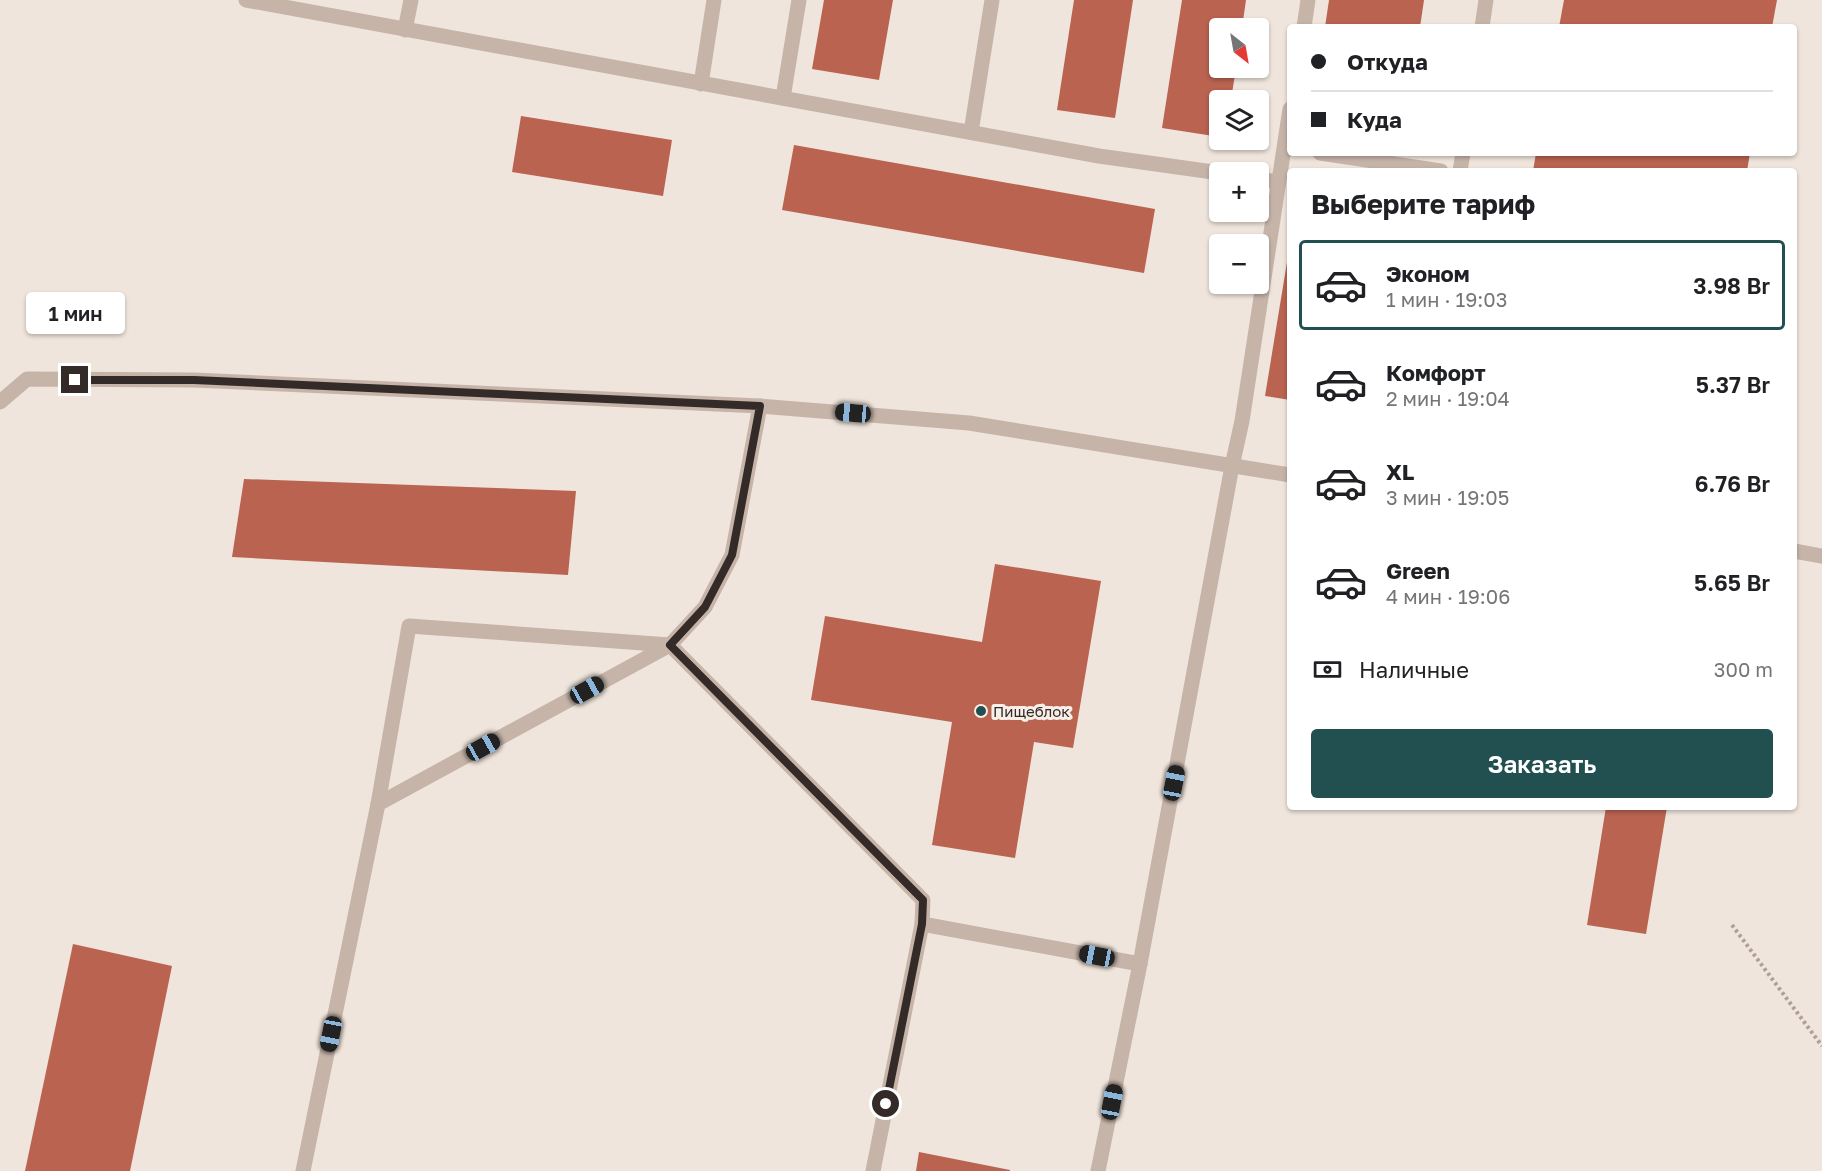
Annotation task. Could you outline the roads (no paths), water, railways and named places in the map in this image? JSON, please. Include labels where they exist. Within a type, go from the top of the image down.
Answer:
[{"type":"lane","points":[[246,0],[1099,156],[1209,171]]},
{"type":"lane","points":[[405,30],[411,0]]},
{"type":"lane","points":[[701,84],[714,0]]},
{"type":"lane","points":[[783,98],[799,0]]},
{"type":"lane","points":[[971,132],[992,0]]},
{"type":"lane","points":[[1304,24],[1308,0]]},
{"type":"lane","points":[[1482,24],[1486,0]]},
{"type":"lane","points":[[1098,1171],[1140,964],[1242,421],[1278,182],[1287,148]]},
{"type":"lane","points":[[1340,156],[1422,168]]},
{"type":"lane","points":[[1269,181],[1278,182]]},
{"type":"lane","points":[[0,402],[27,380],[194,380],[760,406],[969,423],[1287,475]]},
{"type":"lane","points":[[378,804],[670,645],[705,607],[732,555],[760,406]]},
{"type":"lane","points":[[1797,552],[1822,556]]},
{"type":"lane","points":[[303,1171],[378,804],[409,626],[670,645],[923,900],[922,924],[873,1171]]},
{"type":"lane","points":[[922,924],[1140,964]]},
{"type":"place","name":"Пищеблок","points":[[981,711]]}]
